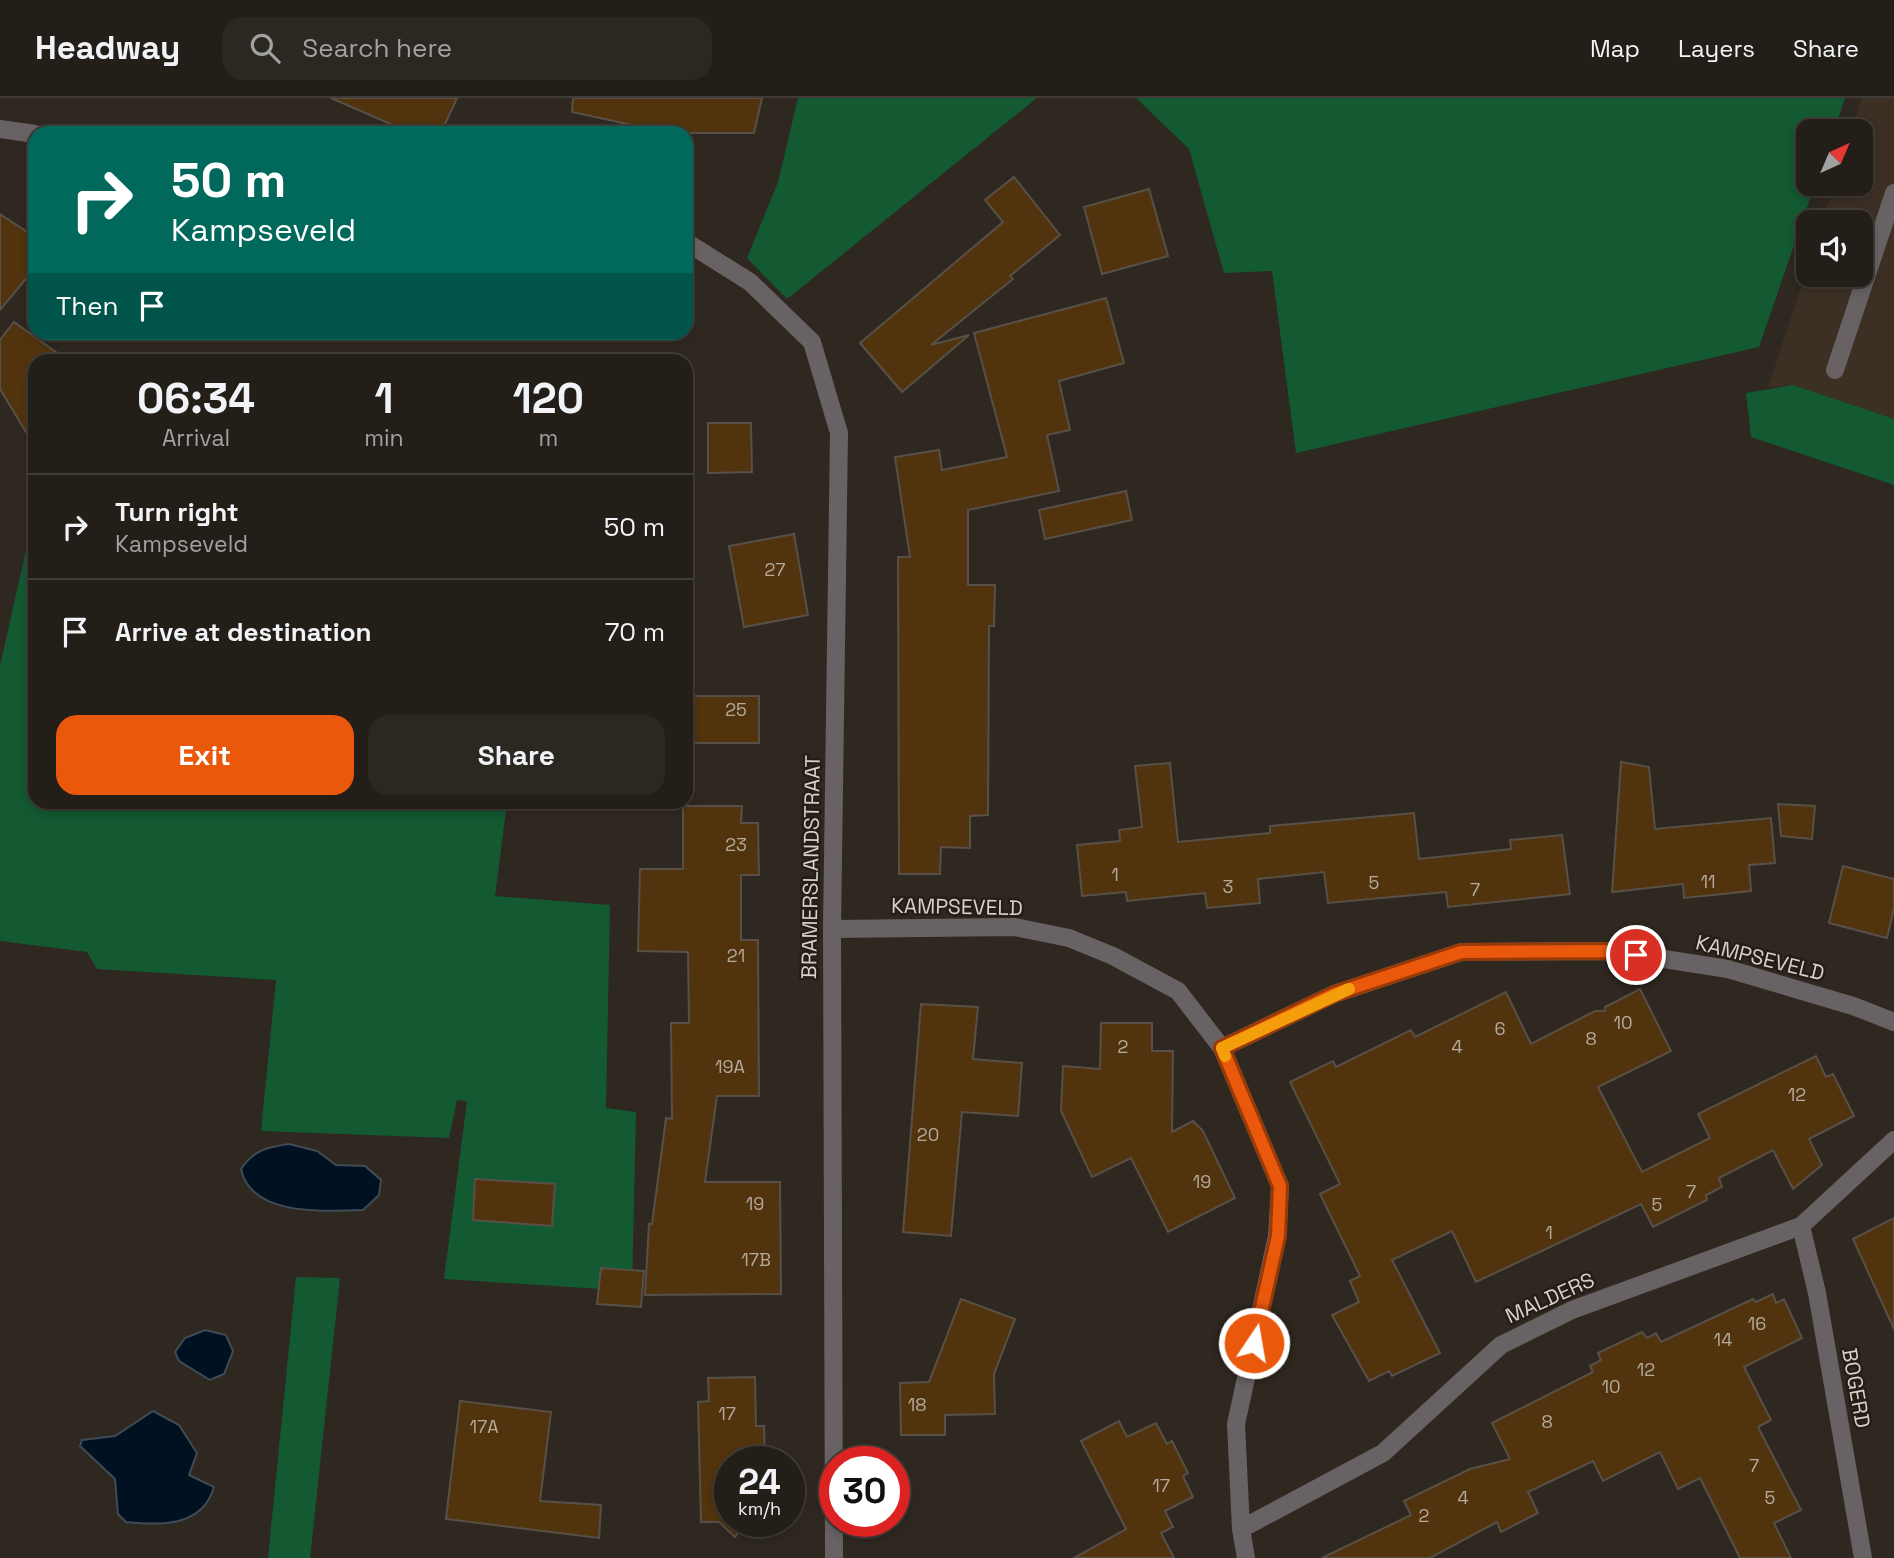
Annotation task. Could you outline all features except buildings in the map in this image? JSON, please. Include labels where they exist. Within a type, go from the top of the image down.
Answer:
[{"type":"street","points":[[0,129],[28,133]]},
{"type":"street","points":[[1835,370],[1894,193]]},
{"type":"street","name":"BRAMERSLANDSTRAAT","points":[[693,246],[750,282],[812,342],[839,433],[832,929],[834,1558]]},
{"type":"street","name":"KAMPSEVELD","points":[[832,929],[1016,927],[1069,938],[1114,956],[1178,990],[1222,1048],[1334,994],[1461,952],[1613,951],[1716,967],[1853,1006],[1894,1022]]},
{"type":"street","points":[[1222,1048],[1280,1186],[1278,1236],[1236,1424],[1241,1530],[1246,1558]]},
{"type":"street","name":"MALDERS","points":[[1241,1530],[1383,1453],[1501,1345],[1572,1310],[1801,1226],[1894,1140]]},
{"type":"street","name":"BOGERD","points":[[1801,1226],[1817,1293],[1863,1558]]},
{"type":"shaded area","points":[[1862,98],[1894,98],[1894,419],[1793,385],[1768,387],[1801,287],[1873,287],[1873,210],[1826,210],[1831,196],[1873,196],[1873,119],[1856,119]]},
{"type":"green space","points":[[798,98],[1037,98],[787,299],[747,258],[778,182]]},
{"type":"green space","points":[[1136,98],[1845,98],[1838,119],[1796,119],[1796,196],[1811,196],[1806,210],[1796,210],[1796,239],[1759,347],[1296,453],[1272,271],[1224,273],[1189,149]]},
{"type":"green space","points":[[1793,385],[1894,419],[1894,485],[1751,437],[1746,393]]},
{"type":"green space","points":[[28,541],[28,809],[506,809],[495,896],[610,905],[606,1108],[636,1112],[632,1291],[444,1279],[467,1101],[457,1100],[449,1138],[261,1131],[276,980],[97,969],[87,952],[0,941],[0,666]]},
{"type":"green space","points":[[296,1277],[340,1278],[310,1558],[268,1558]]},
{"type":"water","points":[[289,1144],[317,1151],[336,1165],[365,1166],[381,1180],[379,1195],[363,1210],[329,1211],[292,1208],[259,1196],[248,1185],[241,1169],[251,1157],[262,1150]]},
{"type":"water","points":[[205,1330],[226,1335],[233,1351],[224,1374],[210,1380],[179,1361],[175,1352],[185,1338]]},
{"type":"water","points":[[153,1411],[179,1425],[197,1453],[189,1475],[214,1487],[200,1510],[190,1517],[166,1523],[126,1522],[118,1514],[115,1479],[80,1446],[82,1440],[115,1436]]},
{"type":"slow traffic","points":[[1225,1056],[1222,1048],[1349,989]]},
{"type":"route","points":[[1254,1343],[1278,1236],[1280,1186],[1222,1048],[1334,994],[1461,952],[1613,951],[1636,955]]}]
